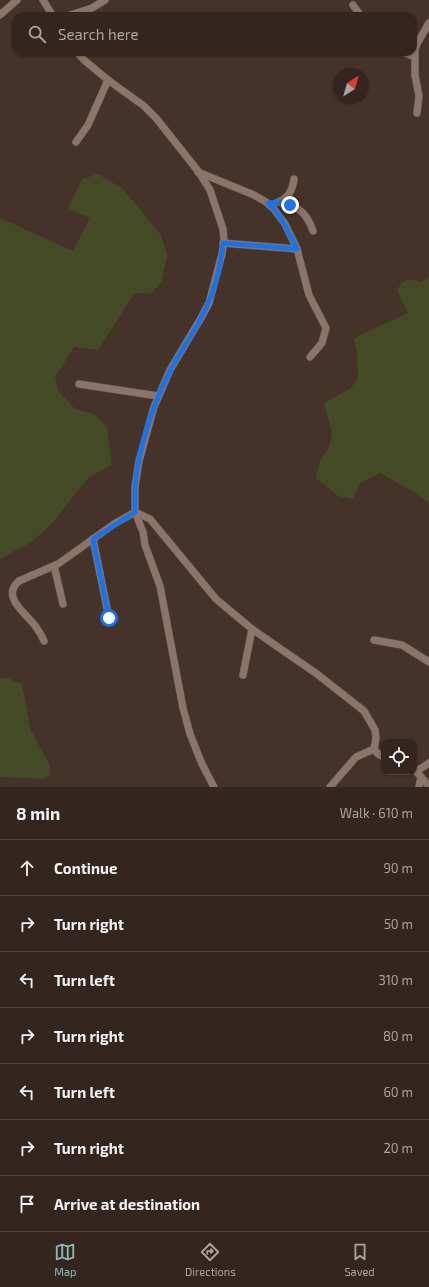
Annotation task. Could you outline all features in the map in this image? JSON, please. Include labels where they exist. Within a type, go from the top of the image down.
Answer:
[{"type":"street","points":[[0,15],[17,0]]},
{"type":"street","points":[[80,12],[92,8],[105,0]]},
{"type":"street","points":[[44,1],[51,12]]},
{"type":"street","points":[[354,5],[358,12]]},
{"type":"street","points":[[417,44],[429,23]]},
{"type":"street","points":[[80,56],[108,80],[150,112],[198,172],[210,190],[223,229],[222,254],[209,303],[170,370],[158,396],[139,461],[135,487],[135,512],[160,586],[183,708],[190,734],[202,764],[214,787]]},
{"type":"street","points":[[415,57],[415,75],[419,96],[417,113]]},
{"type":"street","points":[[76,142],[88,125],[108,80]]},
{"type":"street","points":[[198,172],[254,195],[268,203],[285,224],[297,249],[309,295],[326,328],[322,343],[310,357]]},
{"type":"street","points":[[280,202],[293,188],[294,179]]},
{"type":"street","points":[[268,203],[280,202],[300,210],[307,217],[313,232]]},
{"type":"street","points":[[223,243],[297,249]]},
{"type":"street","points":[[79,384],[158,396]]},
{"type":"street","points":[[44,641],[36,627],[14,601],[12,593],[14,588],[19,581],[54,566],[135,512]]},
{"type":"street","points":[[135,512],[150,519],[216,598],[252,629],[317,674],[364,710],[375,730],[376,738],[374,749],[381,756]]},
{"type":"street","points":[[93,539],[109,618]]},
{"type":"street","points":[[54,566],[63,604]]},
{"type":"street","points":[[243,675],[252,629]]},
{"type":"street","points":[[374,640],[402,646],[429,662]]},
{"type":"street","points":[[330,787],[356,757],[374,749]]},
{"type":"street","points":[[417,772],[429,763]]},
{"type":"street","points":[[417,772],[429,786]]},
{"type":"street","points":[[417,772],[419,787]]},
{"type":"green space","points":[[98,174],[123,189],[161,235],[167,255],[162,281],[151,294],[134,294],[98,350],[74,347],[55,377],[59,392],[75,409],[94,414],[107,426],[112,465],[89,477],[53,522],[33,541],[0,559],[0,218],[73,251],[90,218],[68,208],[82,179]]},
{"type":"green space","points":[[429,277],[429,503],[412,491],[380,473],[360,483],[353,499],[338,496],[316,478],[319,463],[329,447],[332,434],[324,403],[351,388],[358,378],[357,354],[354,338],[408,313],[397,291],[401,283],[408,279],[421,282]]},
{"type":"green space","points":[[0,678],[7,678],[22,684],[31,731],[49,763],[50,774],[45,779],[0,777]]},
{"type":"route","points":[[109,618],[93,539],[114,524],[135,512],[135,487],[139,461],[154,407],[170,370],[209,303],[222,254],[223,243],[297,249],[285,224],[268,203],[280,202],[290,205]]}]
